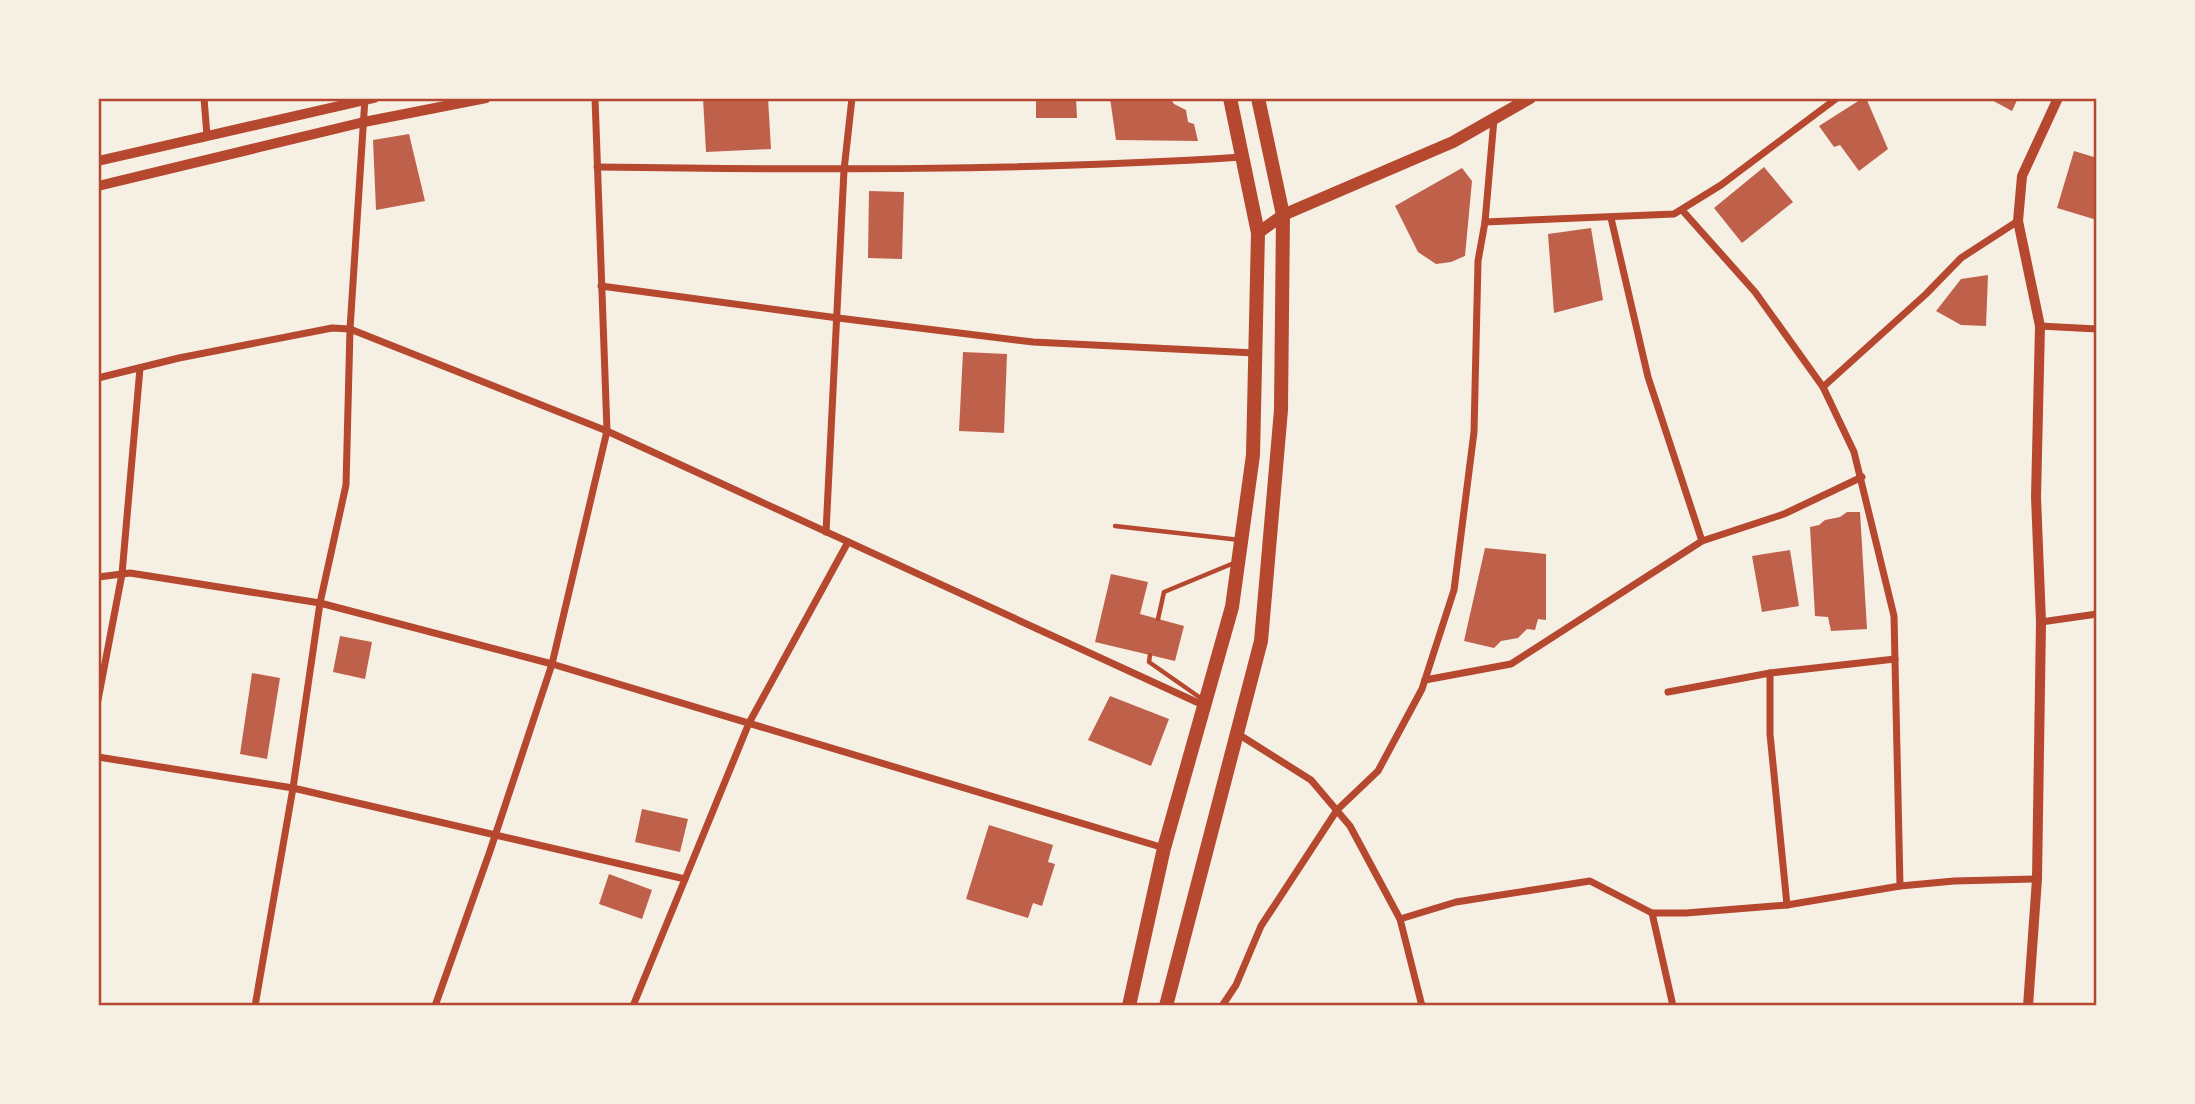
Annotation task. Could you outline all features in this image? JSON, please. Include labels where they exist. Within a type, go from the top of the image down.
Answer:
[{"type":"highway","points":[[1129,1006],[1164,848],[1232,607],[1253,455],[1258,233],[1230,98]]},
{"type":"highway","points":[[1166,1006],[1261,641],[1282,410],[1283,215],[1258,98]]},
{"type":"main road","points":[[1258,233],[1283,215],[1453,142],[1527,99]]},
{"type":"street","points":[[204,98],[207,136]]},
{"type":"street","points":[[98,187],[364,122],[486,98]]},
{"type":"street","points":[[435,1006],[496,835],[552,664],[607,431],[595,98]]},
{"type":"street","points":[[826,531],[844,170],[852,98]]},
{"type":"street","points":[[1485,222],[1674,214],[1721,185],[1837,98]]},
{"type":"street","points":[[2028,1006],[2036,879],[2041,622],[2036,498],[2040,326],[2018,221],[2022,176],[2058,98]]},
{"type":"street","points":[[98,161],[368,99],[364,122],[350,329],[346,485],[320,603],[293,788],[255,1006]]},
{"type":"street","points":[[1222,1006],[1236,985],[1261,926],[1337,810],[1378,771],[1425,680],[1454,590],[1474,432],[1478,261],[1485,222],[1494,118]]},
{"type":"street","points":[[597,167],[844,170],[1143,163],[1242,157]]},
{"type":"street","points":[[1682,210],[1755,292],[1823,387],[1854,452],[1894,616],[1900,886]]},
{"type":"street","points":[[1611,218],[1648,377],[1702,541]]},
{"type":"street","points":[[1823,387],[1926,294],[1961,258],[2018,221]]},
{"type":"street","points":[[601,286],[1033,342],[1255,353]]},
{"type":"street","points":[[2040,326],[2097,329]]},
{"type":"street","points":[[98,378],[179,358],[332,328],[350,329],[607,431],[1204,703]]},
{"type":"street","points":[[98,700],[122,574],[140,368]]},
{"type":"street","points":[[1425,680],[1511,664],[1702,541],[1784,514],[1862,477]]},
{"type":"street","points":[[633,1006],[749,723],[848,542]]},
{"type":"street","points":[[98,578],[130,573],[320,603],[552,664],[1164,848]]},
{"type":"street","points":[[2041,622],[2097,614]]},
{"type":"street","points":[[1668,692],[1770,673],[1895,659]]},
{"type":"street","points":[[1770,673],[1770,734],[1787,905]]},
{"type":"street","points":[[1237,733],[1311,780],[1350,826],[1400,919],[1422,1006]]},
{"type":"street","points":[[98,757],[293,788],[685,879]]},
{"type":"street","points":[[1400,919],[1455,902],[1590,881],[1652,913],[1717,912],[1787,905],[1900,886],[1954,881],[2036,879]]},
{"type":"street","points":[[1652,913],[1673,1006]]},
{"type":"lane","points":[[1115,526],[1241,541]]},
{"type":"lane","points":[[1158,619],[1164,592],[1238,562]]},
{"type":"lane","points":[[1150,655],[1149,662],[1204,703]]},
{"type":"building","points":[[703,98],[768,98],[771,149],[706,152]]},
{"type":"building","points":[[1036,98],[1076,98],[1077,118],[1036,118]]},
{"type":"building","points":[[1110,98],[1170,98],[1174,104],[1186,110],[1188,122],[1194,124],[1198,141],[1116,140]]},
{"type":"building","points":[[1866,98],[1888,149],[1859,171],[1840,145],[1834,147],[1819,126]]},
{"type":"building","points":[[1988,98],[2018,98],[2012,111]]},
{"type":"building","points":[[409,134],[425,201],[376,210],[373,140]]},
{"type":"building","points":[[2074,151],[2097,158],[2097,220],[2057,208]]},
{"type":"building","points":[[1764,167],[1793,202],[1742,243],[1714,208]]},
{"type":"building","points":[[1462,168],[1472,181],[1465,256],[1436,264],[1418,252],[1395,206]]},
{"type":"building","points":[[869,191],[904,192],[902,259],[868,258]]},
{"type":"building","points":[[1591,228],[1603,300],[1554,313],[1548,234]]},
{"type":"building","points":[[1988,275],[1986,326],[1961,325],[1936,311],[1961,279]]},
{"type":"building","points":[[963,352],[1007,354],[1004,433],[959,431]]},
{"type":"building","points":[[1847,512],[1860,512],[1867,629],[1831,631],[1828,617],[1815,616],[1810,527]]},
{"type":"building","points":[[1485,548],[1546,554],[1546,620],[1538,619],[1535,630],[1527,629],[1518,638],[1501,641],[1494,648],[1464,641]]},
{"type":"building","points":[[1790,550],[1799,606],[1762,612],[1752,556]]},
{"type":"building","points":[[1111,574],[1148,582],[1140,614],[1184,626],[1175,661],[1095,642]]},
{"type":"building","points":[[340,636],[372,642],[365,679],[333,672]]},
{"type":"building","points":[[252,673],[280,678],[267,759],[240,754]]},
{"type":"building","points":[[1110,696],[1169,719],[1151,766],[1088,740]]},
{"type":"building","points":[[642,809],[688,819],[680,852],[635,842]]},
{"type":"building","points":[[989,825],[1053,845],[1048,862],[1055,864],[1042,906],[1033,903],[1028,918],[966,899]]},
{"type":"building","points":[[609,874],[652,890],[642,919],[599,904]]}]
